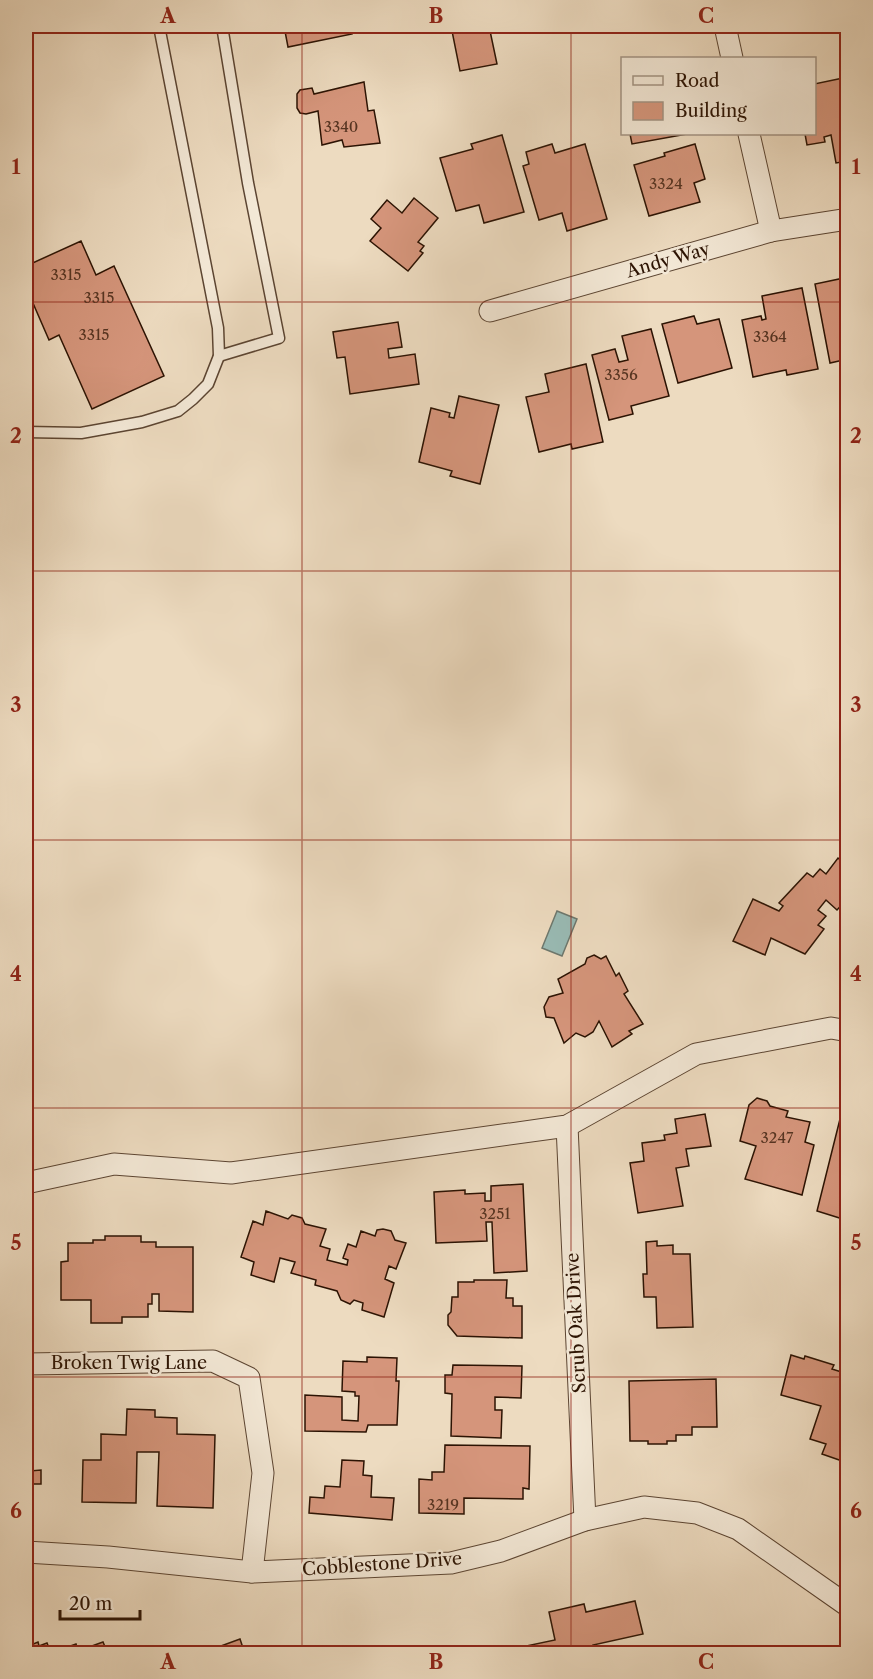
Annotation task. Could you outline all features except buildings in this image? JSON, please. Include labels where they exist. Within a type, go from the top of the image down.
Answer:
[{"type":"street","points":[[725,26],[732,57]]},
{"type":"street","points":[[749,135],[771,231]]},
{"type":"street","name":"Andy Way","points":[[490,310],[771,231],[848,219]]},
{"type":"street","points":[[26,1184],[114,1164],[231,1173],[567,1126],[696,1054],[831,1028],[848,1031]]},
{"type":"street","name":"Scrub Oak Drive","points":[[567,1126],[585,1520]]},
{"type":"street","name":"Broken Twig Lane","points":[[26,1364],[213,1361],[249,1378],[263,1473],[252,1572]]},
{"type":"street","name":"Cobblestone Drive","points":[[26,1552],[108,1557],[252,1572],[451,1563],[501,1551],[585,1520],[644,1507],[697,1513],[738,1529],[848,1606]]},
{"type":"lane","points":[[26,432],[81,433],[142,422],[178,411],[208,384],[219,356],[218,328],[159,26]]},
{"type":"lane","points":[[219,356],[279,338],[248,183],[222,26]]},
{"type":"water","points":[[557,911],[577,919],[562,956],[542,948]]}]
